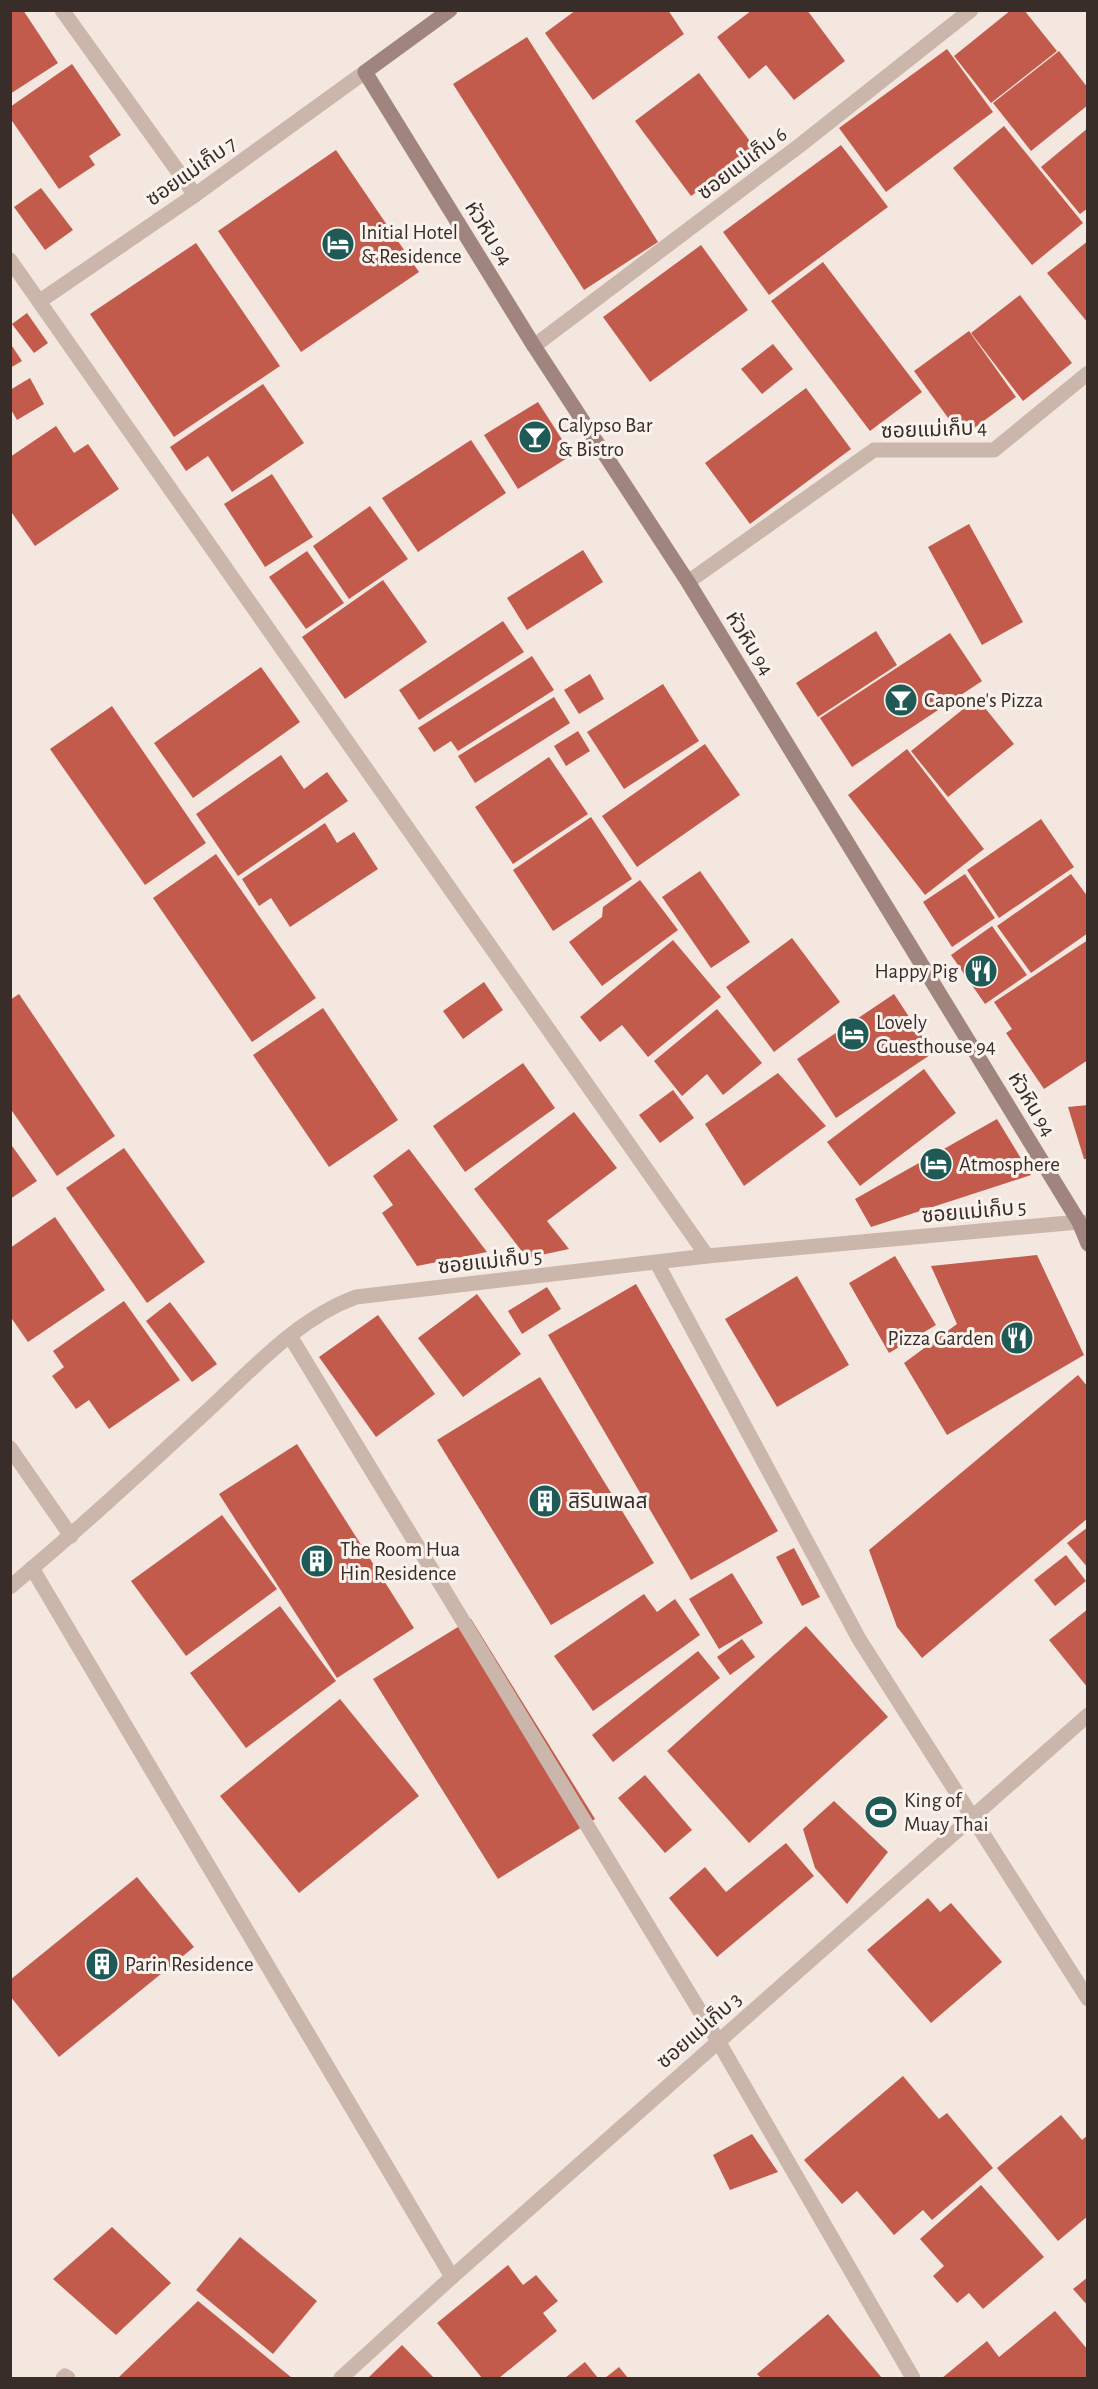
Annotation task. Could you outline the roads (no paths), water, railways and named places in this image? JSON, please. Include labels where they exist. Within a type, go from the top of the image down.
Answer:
[{"type":"street","points":[[62,10],[195,195]]},
{"type":"street","points":[[365,72],[450,10]]},
{"type":"street","name":"ซอยแม่เก็บ 6","points":[[534,346],[799,146],[972,10]]},
{"type":"street","name":"ซอยแม่เก็บ 7","points":[[40,301],[195,195],[365,72]]},
{"type":"street","name":"หัวหิน 94","points":[[365,72],[534,346],[688,582],[1083,1223],[1088,1244]]},
{"type":"street","points":[[10,260],[707,1256]]},
{"type":"street","name":"ซอยแม่เก็บ 4","points":[[688,582],[874,450],[994,450],[1088,372]]},
{"type":"street","name":"ซอยแม่เก็บ 5","points":[[10,1587],[71,1536],[290,1336],[334,1305],[356,1297],[707,1256],[1083,1223]]},
{"type":"street","points":[[657,1263],[859,1639],[1088,1999]]},
{"type":"street","points":[[290,1336],[718,2042],[913,2379]]},
{"type":"street","points":[[10,1449],[71,1536]]},
{"type":"street","points":[[32,1568],[452,2277]]},
{"type":"street","name":"ซอยแม่เก็บ 3","points":[[340,2379],[452,2277],[1088,1715]]},
{"type":"street","points":[[63,2379],[65,2376],[68,2379]]},
{"type":"place","name":"Initial Hotel & Residence","points":[[338,244]]},
{"type":"place","name":"Calypso Bar & Bistro","points":[[535,437]]},
{"type":"place","name":"Capone's Pizza","points":[[901,700]]},
{"type":"place","name":"Happy Pig","points":[[981,971]]},
{"type":"place","name":"Lovely Guesthouse 94","points":[[853,1034]]},
{"type":"place","name":"Atmosphere","points":[[936,1164]]},
{"type":"place","name":"Pizza Garden","points":[[1017,1338]]},
{"type":"place","name":"สิรินเพลส","points":[[545,1501]]},
{"type":"place","name":"The Room Hua Hin Residence","points":[[317,1561]]},
{"type":"place","name":"King of Muay Thai","points":[[881,1812]]},
{"type":"place","name":"Parin Residence","points":[[102,1964]]}]
